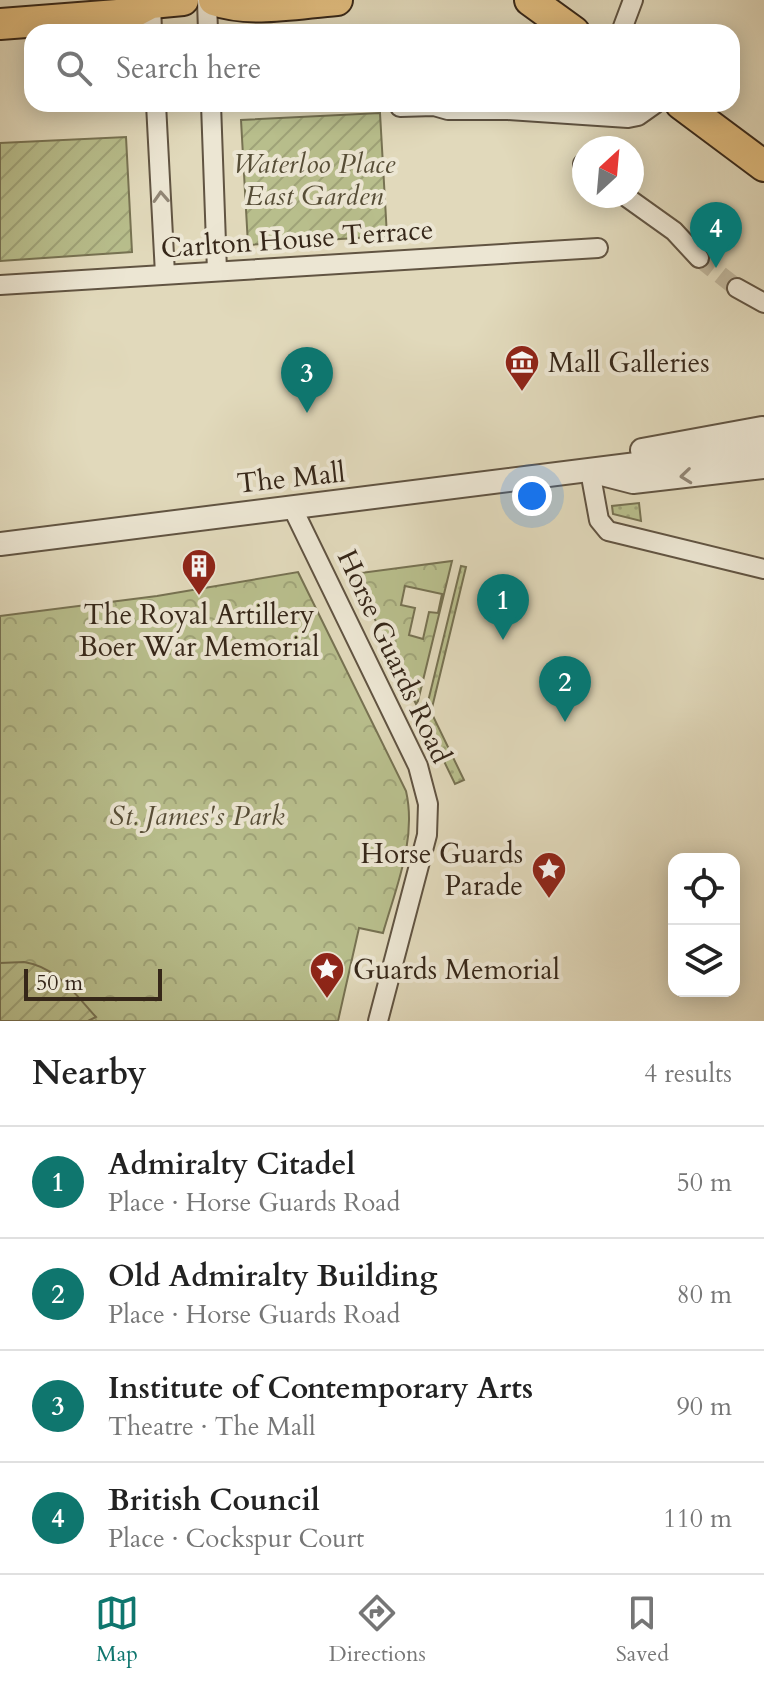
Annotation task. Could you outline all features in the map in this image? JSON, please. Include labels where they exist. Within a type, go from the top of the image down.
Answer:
[{"type":"main road","points":[[0,5],[62,0]]},
{"type":"main road","points":[[0,24],[130,14],[183,0]]},
{"type":"main road","points":[[214,0],[230,5],[256,6],[337,0]]},
{"type":"main road","points":[[530,0],[563,24]]},
{"type":"main road","points":[[692,112],[764,166]]},
{"type":"street","points":[[207,0],[208,24]]},
{"type":"street","points":[[624,24],[633,0]]},
{"type":"street","points":[[156,112],[165,274]]},
{"type":"street","points":[[211,112],[217,271]]},
{"type":"street","points":[[538,112],[628,118],[644,112]]},
{"type":"street","points":[[642,208],[674,231],[699,258]]},
{"type":"street","name":"Carlton House Terrace","points":[[0,285],[598,248]]},
{"type":"street","points":[[737,288],[762,297]]},
{"type":"street","name":"The Mall","points":[[0,544],[590,471],[763,438]]},
{"type":"street","name":"The Mall","points":[[590,471],[633,482],[764,467]]},
{"type":"street","points":[[590,471],[599,520],[608,531],[764,569]]},
{"type":"street","name":"Horse Guards Road","points":[[292,507],[418,766],[428,804],[427,835],[378,1021]]},
{"type":"green space","name":"Waterloo Place East Garden","points":[[380,113],[387,236],[248,245],[241,120]]},
{"type":"green space","points":[[126,137],[132,252],[0,261],[0,143]]},
{"type":"green space","points":[[639,503],[641,521],[613,514],[612,506]]},
{"type":"green space","points":[[452,561],[416,704],[353,574]],"holes":[[[405,586],[442,594],[438,613],[429,612],[423,639],[409,635],[415,608],[401,605]]]},
{"type":"green space","points":[[461,566],[466,567],[431,712],[464,780],[455,784],[427,726],[425,714]]},
{"type":"green space","name":"St. James's Park","points":[[298,572],[406,791],[409,809],[404,863],[383,933],[359,928],[338,1021],[0,1021],[0,616],[157,596]]},
{"type":"green space","points":[[24,962],[46,969],[56,976],[96,1017],[88,1021],[0,1021],[0,963]]},
{"type":"tunnel","points":[[699,258],[737,288]]},
{"type":"place","name":"British Council","points":[[716,268]]},
{"type":"place","name":"Mall Galleries","points":[[522,393]]},
{"type":"place","name":"Institute of Contemporary Arts","points":[[307,413]]},
{"type":"place","name":"The Royal Artillery Boer War Memorial","points":[[199,597]]},
{"type":"place","name":"Admiralty Citadel","points":[[503,640]]},
{"type":"place","name":"Old Admiralty Building","points":[[565,722]]},
{"type":"place","name":"Horse Guards Parade","points":[[549,900]]},
{"type":"place","name":"Guards Memorial","points":[[327,1000]]}]
